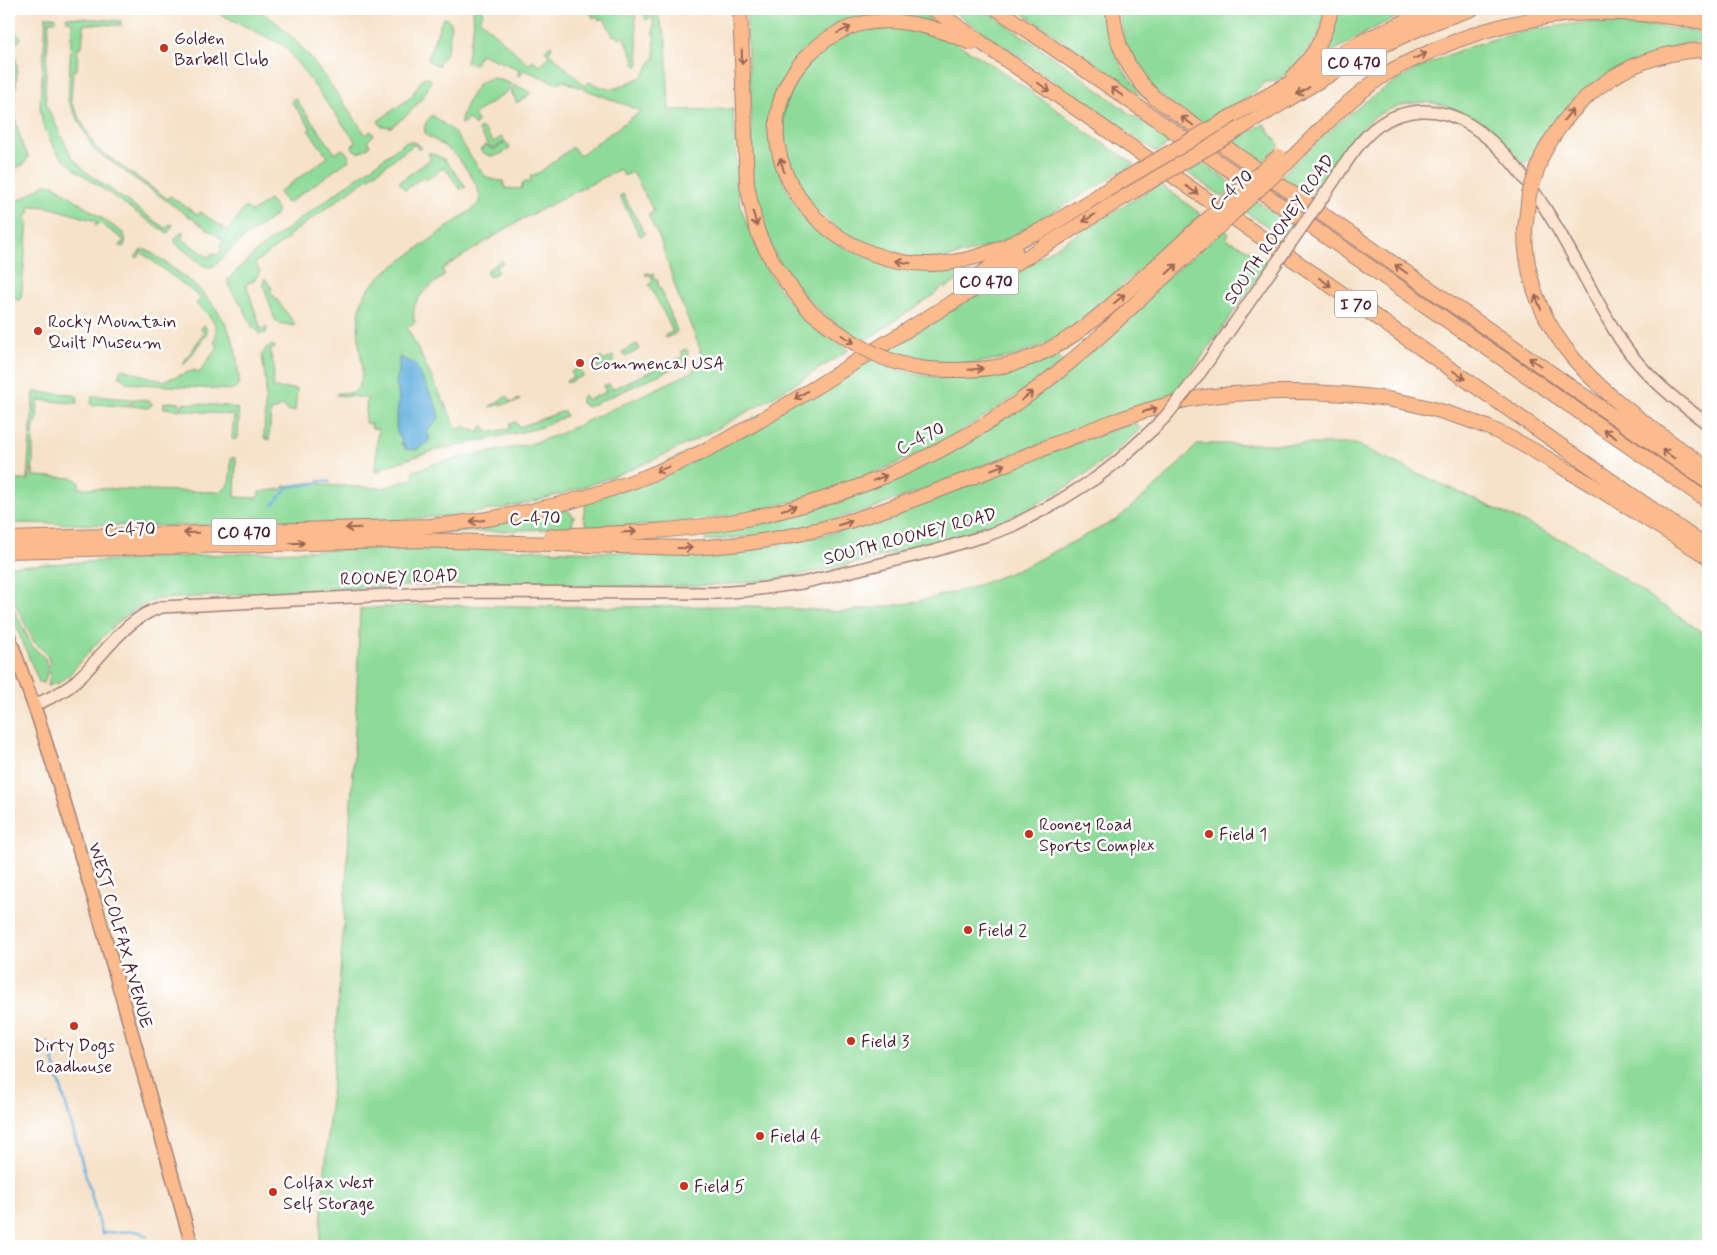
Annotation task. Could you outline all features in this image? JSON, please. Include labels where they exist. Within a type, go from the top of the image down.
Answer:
[{"type":"highway","points":[[740,9],[747,185],[759,234],[786,284],[809,310],[836,331],[864,348],[907,365],[928,369],[966,370],[1002,366],[1018,362],[1055,346],[1090,324],[1196,238]]},
{"type":"highway","name":"I 70","points":[[933,9],[1708,548]]},
{"type":"highway","name":"I 70","points":[[997,9],[1708,502]]},
{"type":"highway","points":[[1113,9],[1116,36],[1122,54],[1138,81],[1155,98],[1708,482]]},
{"type":"highway","points":[[1280,89],[1296,74],[1315,51],[1325,33],[1331,9]]},
{"type":"highway","points":[[842,370],[1046,228],[1118,183],[1375,35],[1432,9]]},
{"type":"highway","name":"C-470","points":[[39,536],[430,526],[529,512],[617,487],[691,457],[746,429],[1131,193],[1322,80],[1394,40],[1435,21],[1472,9]]},
{"type":"highway","name":"C-470","points":[[9,551],[68,552],[160,547],[609,533],[705,525],[776,512],[834,495],[926,458],[1019,402],[1078,354],[1196,238],[1284,159],[1377,80],[1402,66],[1448,44],[1491,28],[1529,19],[1571,14],[1617,12],[1663,15],[1708,23]]},
{"type":"highway","points":[[1004,59],[954,35],[930,27],[904,22],[866,23],[841,31],[816,48],[788,82],[780,105],[776,130],[781,163],[796,195],[818,220],[849,242],[871,253],[889,259],[923,264],[951,263],[1000,249],[1046,228]]},
{"type":"highway","points":[[1708,50],[1682,52],[1648,61],[1610,79],[1576,106],[1553,136],[1542,156],[1529,194],[1525,230],[1528,266],[1534,293],[1546,320],[1567,351],[1587,374],[1620,404],[1708,468]]},
{"type":"highway","points":[[416,540],[686,548],[722,547],[768,541],[815,532],[892,509],[1113,421],[1185,400],[1240,393],[1332,392],[1358,394],[1418,405],[1489,428],[1555,462],[1708,557]]},
{"type":"highway","points":[[9,531],[39,536]]},
{"type":"highway","points":[[9,539],[39,536]]},
{"type":"highway","points":[[9,558],[68,552]]},
{"type":"main road","name":"WEST COLFAX AVENUE","points":[[9,636],[34,705],[95,902],[192,1246]]},
{"type":"street","name":"SOUTH ROONEY ROAD","points":[[802,583],[934,551],[1012,526],[1056,503],[1096,478],[1117,462],[1166,416],[1197,377],[1366,137],[1376,127],[1388,120],[1413,112],[1431,111],[1449,115],[1466,123],[1498,148],[1518,169],[1534,191],[1610,323],[1635,360],[1665,391],[1708,424]]},
{"type":"street","name":"ROONEY ROAD","points":[[34,705],[68,688],[130,625],[142,615],[162,607],[445,592],[715,592],[751,590],[802,583]]},
{"type":"green space","points":[[210,9],[253,9],[268,16],[283,28],[315,64],[366,135],[371,131],[374,135],[368,140],[370,146],[359,153],[353,149],[352,146],[356,142],[285,46]]},
{"type":"green space","points":[[473,9],[481,9],[483,14],[479,19],[529,65],[533,60],[540,66],[549,56],[545,50],[551,45],[552,47],[549,52],[585,86],[589,82],[601,87],[614,89],[641,77],[655,57],[653,16],[646,20],[643,9],[656,9],[666,40],[669,110],[733,109],[740,206],[765,268],[785,297],[801,314],[830,338],[849,350],[743,414],[670,452],[594,484],[524,504],[463,514],[371,521],[172,526],[9,523],[9,486],[16,486],[16,480],[29,480],[33,468],[33,476],[74,478],[79,482],[79,488],[219,492],[227,487],[229,483],[231,458],[234,457],[236,460],[235,497],[258,498],[259,492],[316,482],[323,485],[383,488],[414,478],[412,472],[436,463],[530,444],[557,435],[692,372],[700,360],[700,348],[678,295],[660,239],[649,217],[649,214],[654,212],[633,172],[624,176],[620,169],[517,222],[442,269],[445,275],[421,295],[414,308],[415,323],[407,327],[457,429],[466,427],[480,432],[481,427],[485,426],[486,432],[510,429],[510,423],[516,422],[519,427],[564,411],[566,416],[539,428],[433,451],[380,468],[381,471],[375,472],[378,429],[371,428],[372,424],[365,423],[367,398],[336,395],[337,393],[353,393],[358,388],[362,376],[358,323],[363,299],[370,287],[384,273],[470,211],[480,199],[474,181],[456,156],[449,149],[426,135],[425,126],[428,119],[432,115],[453,131],[485,176],[503,181],[505,188],[521,189],[523,182],[530,182],[531,176],[540,172],[573,147],[579,156],[641,111],[561,80],[559,84],[524,70],[519,77],[519,69],[480,54],[475,64],[466,62],[474,24]]},
{"type":"green space","points":[[588,9],[621,9],[629,16],[635,13],[639,62],[637,67],[633,63],[635,60],[623,36],[619,38],[617,35],[613,36],[604,18],[599,20],[597,16],[593,18]]},
{"type":"green space","points":[[746,9],[916,9],[931,20],[931,22],[875,17],[794,65],[775,160],[785,186],[797,206],[843,247],[879,262],[986,261],[946,288],[943,286],[932,296],[864,341],[827,317],[811,302],[783,267],[772,248],[764,228],[758,207],[753,174]]},
{"type":"green space","points":[[950,9],[984,9],[1172,142],[1156,152]]},
{"type":"green space","points":[[1017,9],[1108,9],[1115,47],[1123,69],[1134,84],[1157,106]]},
{"type":"green space","points":[[1118,9],[1326,9],[1318,36],[1294,68],[1276,81],[1266,82],[1252,95],[1201,124],[1168,101],[1147,83],[1126,49]]},
{"type":"green space","points":[[1336,9],[1415,9],[1378,26],[1312,63]]},
{"type":"green space","points":[[45,17],[55,17],[56,19],[55,21],[49,21],[45,91],[47,107],[72,157],[86,172],[166,229],[170,224],[173,225],[167,234],[163,229],[160,229],[76,170],[58,154],[52,144],[43,125],[40,107]]},
{"type":"green space","points":[[66,17],[121,21],[121,25],[84,24],[82,47],[78,47],[77,70],[73,70],[71,102],[96,148],[168,199],[170,196],[198,215],[200,212],[228,231],[245,207],[252,212],[269,200],[277,209],[277,214],[240,241],[215,266],[207,267],[203,265],[176,244],[175,239],[182,231],[184,233],[181,238],[208,257],[213,253],[218,255],[222,249],[220,246],[223,240],[94,150],[68,101],[72,22],[67,21]]},
{"type":"green space","points":[[445,18],[451,22],[449,44],[439,65],[436,65],[429,61],[428,57],[442,20]]},
{"type":"green space","points":[[1594,22],[1666,27],[1708,34],[1708,40],[1674,45],[1674,49],[1627,64],[1536,157],[1534,155],[1523,165],[1498,139],[1470,117],[1455,109],[1439,104],[1421,102],[1393,108],[1370,120],[1346,147],[1319,190],[1317,189],[1305,196],[1279,178],[1350,113],[1387,87],[1442,57],[1471,46],[1531,30]]},
{"type":"green space","points":[[903,26],[954,42],[988,62],[1080,126],[1082,130],[1135,164],[998,244],[941,260],[895,257],[846,236],[808,203],[784,156],[783,111],[798,75],[827,44],[862,29]]},
{"type":"green space","points":[[9,31],[15,32],[21,37],[15,44],[9,43]]},
{"type":"green space","points":[[9,54],[14,55],[16,60],[14,111],[19,135],[28,158],[24,164],[9,172],[9,124],[13,58],[9,57]]},
{"type":"green space","points":[[426,77],[431,80],[425,94],[415,106],[391,127],[381,126],[378,121],[411,97],[423,78]]},
{"type":"green space","points":[[494,78],[512,84],[508,91],[474,114],[478,121],[475,126],[469,119],[461,124],[464,109],[476,87],[486,80]]},
{"type":"green space","points":[[515,85],[530,92],[529,95],[517,103],[511,91]]},
{"type":"green space","points":[[295,98],[335,153],[343,149],[349,156],[349,160],[288,203],[285,202],[279,192],[328,157],[308,130],[311,128],[291,101]]},
{"type":"green space","points":[[1264,124],[1280,146],[1259,164],[1228,143]]},
{"type":"green space","points":[[481,128],[482,130],[484,129],[493,142],[502,137],[505,141],[495,148],[491,148],[478,130]]},
{"type":"green space","points":[[406,142],[413,142],[422,147],[418,149],[415,144],[288,236],[289,238],[255,263],[260,271],[254,281],[246,284],[261,329],[267,327],[266,333],[259,334],[258,330],[253,328],[244,309],[229,287],[228,279],[258,250]]},
{"type":"green space","points":[[506,142],[510,148],[499,155],[491,156],[480,150],[486,145],[494,150]]},
{"type":"green space","points":[[430,152],[445,160],[466,187],[460,189],[444,167],[426,180],[423,177],[405,190],[399,182],[431,159],[428,154]]},
{"type":"green space","points":[[1199,161],[1236,186],[1223,197],[1184,170]]},
{"type":"green space","points":[[45,184],[54,185],[123,233],[125,243],[123,247],[120,246],[124,240],[100,223],[95,226],[96,221],[48,207],[30,206],[26,220],[28,221],[21,300],[9,299],[14,217],[9,216],[9,201],[13,200],[14,202],[27,196]]},
{"type":"green space","points":[[1160,184],[1202,215],[1144,265],[1099,308],[1070,330],[1027,352],[980,362],[932,362],[908,358],[885,351]]},
{"type":"green space","points":[[623,194],[645,234],[640,236],[620,196]]},
{"type":"green space","points":[[1255,200],[1293,226],[1285,238],[1244,211]]},
{"type":"green space","points":[[1224,230],[1229,233],[1226,239],[1250,250],[1268,263],[1185,381],[1170,398],[978,467],[972,471],[869,510],[780,533],[705,541],[704,533],[795,515],[855,496],[906,475],[972,440]]},
{"type":"green space","points":[[141,250],[147,250],[183,276],[211,303],[222,318],[231,336],[237,356],[239,380],[236,389],[127,383],[119,377],[120,370],[122,369],[163,381],[195,370],[199,373],[218,346],[214,343],[216,330],[213,321],[196,304],[201,298],[141,252],[138,258],[135,257]]},
{"type":"green space","points":[[501,260],[503,263],[495,267],[498,272],[489,277],[486,271]]},
{"type":"green space","points":[[646,273],[654,274],[653,276],[658,281],[659,289],[661,289],[677,331],[675,334],[665,338],[664,336],[673,331],[649,284],[653,282],[650,274],[646,276]]},
{"type":"green space","points":[[265,278],[272,289],[270,291],[295,324],[294,326],[279,323],[275,320],[263,284]]},
{"type":"green space","points":[[204,325],[207,333],[184,365],[185,360],[204,333],[201,329]]},
{"type":"green space","points":[[637,344],[640,349],[625,357],[622,352]]},
{"type":"green space","points":[[275,346],[270,351],[274,366],[273,388],[297,389],[295,411],[287,411],[286,407],[278,406],[277,410],[271,410],[269,440],[264,438],[266,384],[262,355],[267,347]]},
{"type":"green space","points":[[686,349],[688,351],[687,358],[678,366],[590,406],[586,407],[581,403],[581,398],[584,395],[588,400],[606,392],[603,386],[609,384],[612,389],[683,357],[681,351]]},
{"type":"green space","points":[[1058,355],[1063,362],[986,416],[905,460],[863,478],[774,506],[710,519],[588,528],[583,517],[586,503],[869,360],[917,374],[964,378],[1011,372]]},
{"type":"green space","points":[[613,356],[615,361],[598,369],[594,360],[601,357],[604,361]]},
{"type":"green space","points":[[579,368],[583,376],[567,383],[566,381],[573,377],[571,372]]},
{"type":"green space","points":[[34,392],[70,394],[78,397],[77,403],[38,400],[37,423],[34,424],[33,436],[30,436]]},
{"type":"green space","points":[[92,396],[131,399],[130,407],[96,404],[93,406],[91,404]]},
{"type":"green space","points":[[507,396],[511,403],[489,407]]},
{"type":"green space","points":[[133,399],[146,400],[152,403],[152,405],[148,408],[132,406]]},
{"type":"green space","points":[[164,403],[180,403],[180,410],[164,408]]},
{"type":"green space","points":[[183,403],[237,408],[239,415],[238,437],[235,440],[232,439],[234,415],[182,410]]},
{"type":"green space","points":[[1135,423],[1141,428],[1102,462],[1081,478],[1012,517],[988,527],[931,544],[796,576],[733,584],[684,586],[445,585],[158,599],[131,612],[108,631],[68,676],[59,683],[48,686],[50,675],[49,660],[46,653],[34,642],[9,591],[9,566],[322,550],[479,549],[672,553],[724,551],[776,545],[823,535],[913,507],[1045,454]]},
{"type":"green space","points":[[30,438],[33,439],[33,466],[27,479]]},
{"type":"green space","name":"Rooney Road Sports Complex","points":[[1198,444],[1355,444],[1573,545],[1708,636],[1708,1246],[319,1246],[338,1007],[360,609],[416,605],[754,606],[843,612],[911,603],[970,588],[1020,569],[1116,520],[1162,481]]},
{"type":"green space","points":[[567,509],[574,517],[571,528],[423,533],[556,513],[557,511]]},
{"type":"green space","points":[[9,599],[32,646],[45,658],[48,671],[44,683],[39,682],[9,609]]},
{"type":"water","points":[[399,357],[415,364],[436,405],[439,418],[427,432],[429,441],[416,450],[405,449],[404,444],[400,444],[402,441],[397,432],[399,397],[396,382],[399,372]]},
{"type":"waterway","points":[[319,481],[330,482]]},
{"type":"waterway","points":[[273,505],[288,487],[317,483]]},
{"type":"waterway","points":[[48,1041],[102,1233]]},
{"type":"waterway","points":[[102,1233],[137,1231],[147,1236]]},
{"type":"place","name":"Golden Barbell Club","points":[[164,48]]},
{"type":"place","name":"Rocky Mountain Quilt Museum","points":[[38,331]]},
{"type":"place","name":"Commencal USA","points":[[580,363]]},
{"type":"place","name":"Rooney Road Sports Complex","points":[[1029,834]]},
{"type":"place","name":"Field 1","points":[[1209,834]]},
{"type":"place","name":"Field 2","points":[[968,930]]},
{"type":"place","name":"Dirty Dogs Roadhouse","points":[[74,1026]]},
{"type":"place","name":"Field 3","points":[[851,1041]]},
{"type":"place","name":"Field 4","points":[[760,1136]]},
{"type":"place","name":"Field 5","points":[[684,1186]]},
{"type":"place","name":"Colfax West Self Storage","points":[[273,1192]]}]
